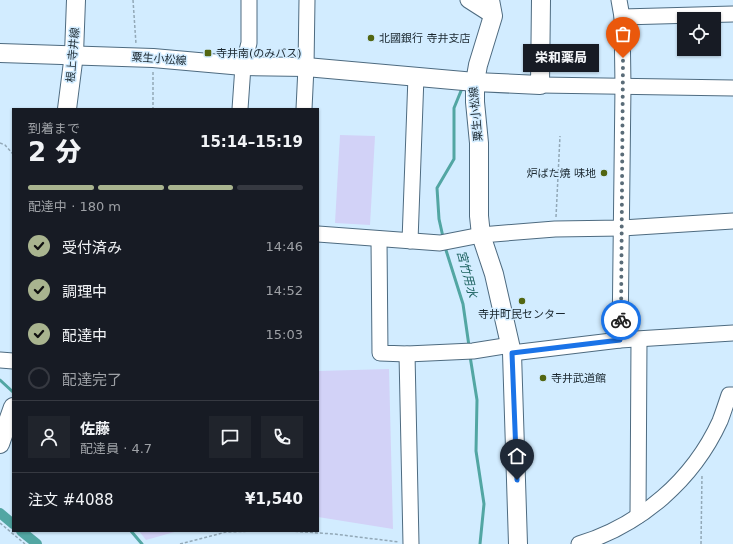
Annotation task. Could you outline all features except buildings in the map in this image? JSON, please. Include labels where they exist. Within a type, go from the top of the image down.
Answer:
[{"type":"main road","name":"根上寺井線","points":[[67,108],[74,54],[76,0]]},
{"type":"main road","points":[[492,8],[478,65],[468,81],[540,85],[541,0]]},
{"type":"main road","name":"粟生小松線","points":[[0,53],[74,54],[243,66],[306,67],[468,81],[475,102],[479,143],[479,216],[482,235],[494,274],[511,349],[518,544]]},
{"type":"main road","points":[[0,444],[12,410]]},
{"type":"street","points":[[240,108],[243,66],[249,43],[249,0]]},
{"type":"street","points":[[304,108],[306,67],[306,0]]},
{"type":"street","points":[[468,0],[492,8]]},
{"type":"street","points":[[619,0],[622,17],[623,86],[620,340]]},
{"type":"street","points":[[622,17],[733,14]]},
{"type":"street","points":[[410,241],[416,76]]},
{"type":"street","points":[[540,85],[733,88]]},
{"type":"street","points":[[319,234],[444,242],[482,235],[555,229],[622,228],[733,221]]},
{"type":"street","points":[[379,239],[380,354],[469,352],[733,333]]},
{"type":"street","points":[[638,516],[639,340]]},
{"type":"street","points":[[407,354],[411,544]]},
{"type":"street","points":[[0,360],[12,361]]},
{"type":"street","points":[[579,544],[619,528],[638,516],[674,488],[702,452],[720,421],[729,395],[733,395]]},
{"type":"path","points":[[133,0],[145,58],[153,108]]},
{"type":"path","points":[[555,229],[560,136]]},
{"type":"path","points":[[0,143],[5,145],[12,153]]},
{"type":"path","points":[[701,544],[702,452]]},
{"type":"path","points":[[0,523],[25,544]]},
{"type":"path","points":[[180,544],[226,532]]},
{"type":"path","points":[[305,532],[334,534],[411,544]]},
{"type":"shaded area","points":[[340,135],[375,136],[370,225],[335,223]]},
{"type":"shaded area","points":[[389,369],[393,529],[319,517],[319,371]]},
{"type":"shaded area","points":[[140,532],[174,532],[146,540]]},
{"type":"waterway","name":"宮竹用水","points":[[443,237],[439,219],[437,188],[454,159],[454,108],[463,86]]},
{"type":"waterway","name":"宮竹用水","points":[[445,247],[463,304],[469,346]]},
{"type":"waterway","name":"宮竹用水","points":[[470,356],[477,400],[476,451],[484,504],[480,544]]},
{"type":"waterway","points":[[0,380],[12,391]]},
{"type":"waterway","name":"宮竹用水","points":[[0,513],[12,523]]},
{"type":"waterway","name":"宮竹用水","points":[[22,532],[37,544]]},
{"type":"waterway","points":[[132,532],[142,544]]},
{"type":"way so far","points":[[621,320],[623,58]]},
{"type":"place","name":"北國銀行 寺井支店","points":[[371,38]]},
{"type":"place","name":"寺井南(のみバス)","points":[[208,53]]},
{"type":"place","name":"栄和薬局","points":[[623,58]]},
{"type":"place","name":"炉ばた焼 味地","points":[[604,173]]},
{"type":"place","name":"寺井町民センター","points":[[522,301]]},
{"type":"place","name":"寺井武道館","points":[[543,378]]},
{"type":"route","points":[[517,480],[512,353],[620,340],[621,320]]}]
